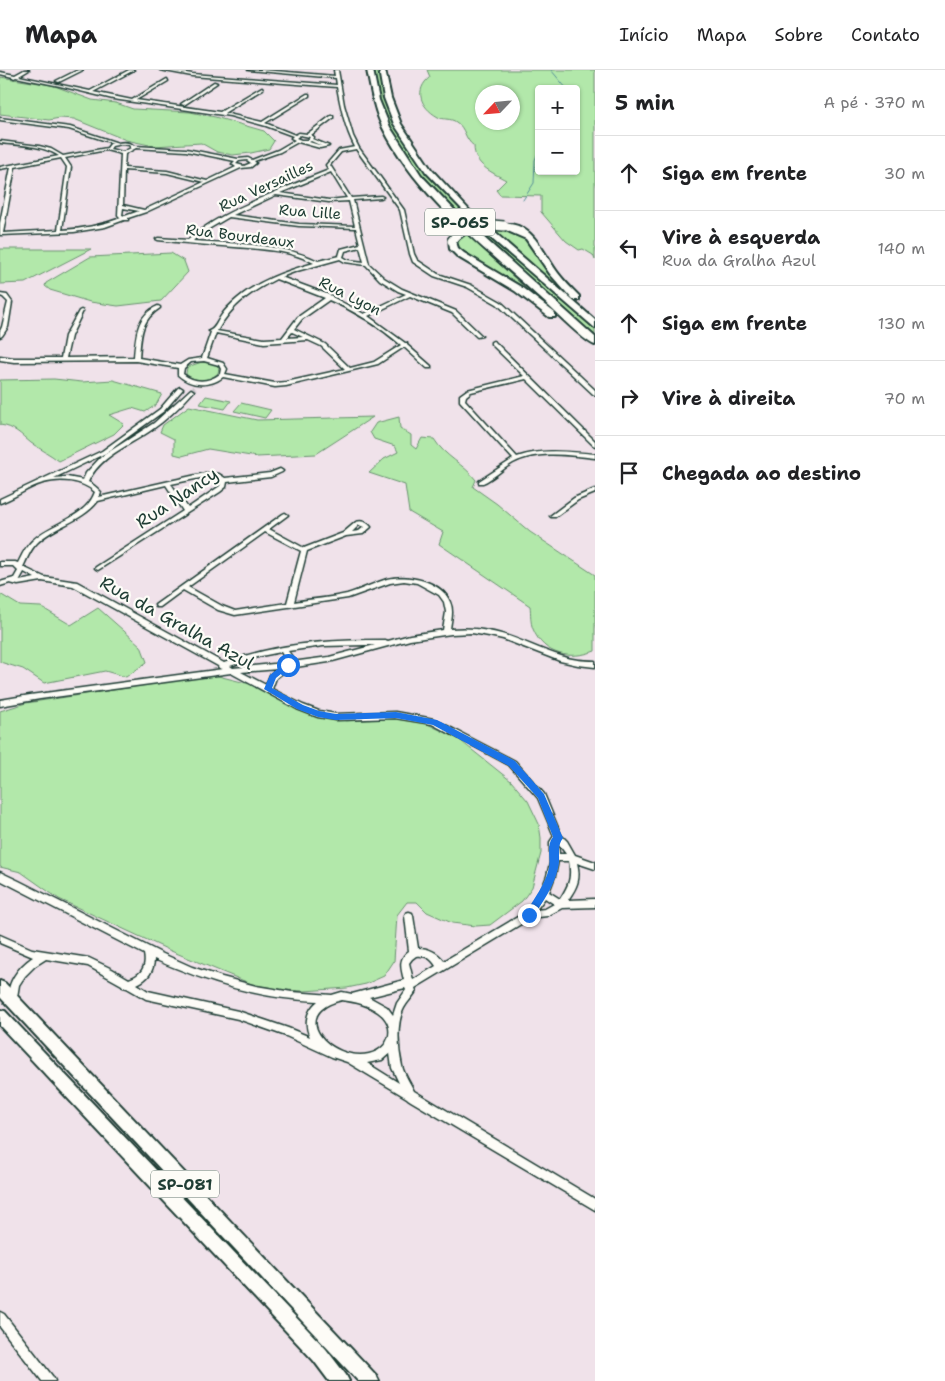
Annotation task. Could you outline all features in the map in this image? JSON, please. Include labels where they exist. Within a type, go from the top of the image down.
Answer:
[{"type":"highway","name":"SP-065","points":[[370,70],[375,101],[381,117],[394,142],[417,175],[448,210],[595,342]]},
{"type":"highway","name":"SP-065","points":[[382,70],[389,102],[398,123],[415,152],[443,188],[479,223],[595,325]]},
{"type":"highway","points":[[595,316],[560,281],[534,240],[520,230],[504,226],[484,225],[469,227],[457,233],[452,241],[454,249],[460,255],[532,299],[595,351]]},
{"type":"main road","name":"SP-081","points":[[0,987],[370,1381]]},
{"type":"main road","name":"SP-081","points":[[0,1016],[320,1355],[340,1381]]},
{"type":"street","points":[[14,77],[27,70]]},
{"type":"street","points":[[59,83],[81,70]]},
{"type":"street","points":[[89,93],[132,70]]},
{"type":"street","points":[[162,70],[192,75],[338,86]]},
{"type":"street","points":[[250,70],[336,77]]},
{"type":"street","points":[[336,70],[338,86],[351,136],[357,148],[402,210],[415,261],[436,275],[469,286],[499,303],[595,393]]},
{"type":"street","points":[[0,73],[49,83],[59,83],[89,93],[132,101],[221,113],[262,124],[295,136],[308,135],[332,117]]},
{"type":"street","points":[[297,83],[304,80],[303,75]]},
{"type":"street","points":[[132,101],[167,80]]},
{"type":"street","points":[[172,106],[183,104],[215,84]]},
{"type":"street","points":[[221,113],[262,88]]},
{"type":"street","points":[[262,124],[308,95]]},
{"type":"street","points":[[183,104],[188,106],[188,108]]},
{"type":"street","points":[[0,119],[70,128],[116,143],[128,143],[134,147],[186,150],[238,160],[252,160],[279,151],[300,141],[311,140],[327,146],[320,147],[300,141],[293,138],[295,136]]},
{"type":"street","points":[[308,135],[312,137],[311,140]]},
{"type":"street","points":[[0,142],[41,148],[64,157],[69,167],[60,231]]},
{"type":"street","points":[[0,168],[108,148],[116,143]]},
{"type":"street","points":[[108,148],[114,152],[123,153],[131,151],[134,147]]},
{"type":"street","points":[[357,148],[340,151],[331,159],[328,165],[330,171],[351,201],[367,264],[382,279],[410,294],[454,312],[479,336]]},
{"type":"street","points":[[123,153],[120,214],[126,218]]},
{"type":"street","points":[[238,160],[234,164],[240,167]]},
{"type":"street","points":[[13,166],[0,234],[91,229],[144,212],[240,167],[252,165],[254,163],[252,160]]},
{"type":"street","points":[[122,169],[174,173],[208,182]]},
{"type":"street","name":"Rua Versailles","points":[[189,242],[201,231],[230,216],[275,194],[330,171]]},
{"type":"street","points":[[275,194],[319,200],[351,201],[381,197]]},
{"type":"street","points":[[120,206],[144,212]]},
{"type":"street","name":"Rua Lille","points":[[230,216],[299,225],[358,228]]},
{"type":"street","name":"Rua Bourdeaux","points":[[158,239],[274,249],[300,255],[318,263]]},
{"type":"street","points":[[341,257],[343,250],[361,245]]},
{"type":"street","points":[[204,359],[212,331],[228,308],[250,290],[276,277],[341,257],[347,261],[367,264]]},
{"type":"street","name":"Rua Lyon","points":[[276,277],[330,297],[366,315],[406,344],[428,367]]},
{"type":"street","points":[[366,315],[410,294]]},
{"type":"street","points":[[0,295],[5,296],[10,302],[1,333]]},
{"type":"street","points":[[283,340],[300,318],[330,297]]},
{"type":"street","points":[[136,359],[139,328],[149,311],[158,307]]},
{"type":"street","points":[[63,359],[68,336],[81,311]]},
{"type":"street","points":[[291,329],[323,346],[348,369]]},
{"type":"street","points":[[212,331],[264,341],[309,338]]},
{"type":"street","points":[[222,375],[275,385],[376,363],[406,344]]},
{"type":"street","points":[[493,344],[595,444]]},
{"type":"street","points":[[0,358],[14,360],[136,359],[181,367],[190,361],[204,359],[221,364],[224,369],[222,375],[216,380],[196,387],[150,428],[97,464],[89,472],[84,482]]},
{"type":"street","points":[[181,367],[180,374],[183,384]]},
{"type":"street","points":[[516,459],[462,400],[463,395],[469,391],[527,377]]},
{"type":"street","points":[[183,384],[196,387]]},
{"type":"street","points":[[0,501],[104,452],[162,410],[183,384]]},
{"type":"street","points":[[588,436],[595,434]]},
{"type":"street","points":[[481,482],[493,477],[516,459],[549,453],[595,456]]},
{"type":"street","name":"Rua Nancy","points":[[98,568],[218,491],[223,486],[224,480],[271,475],[280,471]]},
{"type":"street","points":[[97,499],[205,475],[219,476],[224,480]]},
{"type":"street","points":[[5,584],[20,575],[20,568],[27,550],[38,538],[88,509],[97,499],[98,492],[84,482],[65,479],[37,482]]},
{"type":"street","points":[[167,483],[175,491],[180,503],[186,510]]},
{"type":"street","points":[[553,516],[576,499],[595,491]]},
{"type":"street","points":[[158,605],[285,515]]},
{"type":"street","points":[[265,530],[304,550],[345,534]]},
{"type":"street","points":[[290,605],[304,550]]},
{"type":"street","name":"Rua da Gralha Azul","points":[[0,564],[9,563],[42,579],[75,584],[233,672],[300,707],[318,714],[344,717],[396,715],[414,717],[441,726],[512,764],[541,796],[558,838],[564,843],[572,857]]},
{"type":"street","name":"Rua da Gralha Azul","points":[[5,584],[42,579]]},
{"type":"street","points":[[183,587],[220,608],[235,612],[348,596],[388,581],[419,581],[441,593],[447,602],[449,612],[446,632]]},
{"type":"street","points":[[0,703],[201,674],[233,672],[327,660],[395,642],[446,632],[471,631],[495,634],[515,640],[557,660],[580,664],[595,664]]},
{"type":"street","points":[[201,674],[236,660],[284,650],[324,644],[395,642]]},
{"type":"street","points":[[324,644],[328,651],[327,660]]},
{"type":"street","points":[[284,650],[288,657],[288,665]]},
{"type":"street","points":[[268,689],[273,677],[288,665]]},
{"type":"street","points":[[529,915],[531,909],[544,893],[552,875],[555,858],[554,842],[558,838]]},
{"type":"street","points":[[555,858],[572,857],[595,866]]},
{"type":"street","points":[[0,876],[148,952],[196,973],[240,987],[283,995],[330,998],[355,996],[405,984],[410,986],[529,915],[547,912],[561,904],[570,892],[575,879],[572,857]]},
{"type":"street","points":[[544,893],[561,904],[595,903]]},
{"type":"street","points":[[410,916],[414,953]]},
{"type":"street","points":[[0,939],[19,948],[44,956],[68,957],[89,962],[109,972],[126,984],[157,998],[212,1008],[263,1023],[351,1059],[595,1205]]},
{"type":"street","points":[[126,984],[136,982],[145,975],[150,966],[148,952]]},
{"type":"street","points":[[394,1024],[400,1006],[411,991],[405,962],[414,953],[423,952],[432,954],[443,967]]},
{"type":"street","points":[[13,1000],[15,983],[21,972],[32,962],[44,956]]},
{"type":"street","points":[[355,996],[379,1006],[394,1024],[397,1068],[411,1096]]},
{"type":"street","points":[[326,1049],[317,1040],[312,1030],[311,1020],[317,1007],[330,998]]},
{"type":"street","points":[[351,1059],[377,1057],[387,1051],[394,1043]]},
{"type":"street","points":[[0,1318],[49,1381]]},
{"type":"green space","points":[[374,70],[379,70],[383,93],[391,114],[413,154],[442,190],[474,222],[468,223],[435,191],[407,155],[385,115],[378,93]]},
{"type":"green space","points":[[427,70],[595,70],[595,260],[593,255],[583,249],[579,250],[566,241],[541,212],[541,196],[500,195],[496,190],[506,180],[489,171],[480,163],[474,146],[468,140],[459,124],[452,120],[438,117],[427,108],[421,98],[422,87],[430,77]]},
{"type":"green space","points":[[0,77],[52,85],[92,100],[116,103],[133,109],[190,112],[215,117],[264,131],[274,141],[269,149],[233,155],[217,152],[201,143],[154,146],[126,140],[74,119],[60,118],[49,120],[0,114]]},
{"type":"green space","points":[[488,226],[505,228],[522,234],[571,298]]},
{"type":"green space","points":[[479,227],[595,328],[595,337],[473,229]]},
{"type":"green space","points":[[464,232],[542,303],[461,251],[457,242]]},
{"type":"green space","points":[[0,249],[91,249],[25,283],[0,284]]},
{"type":"green space","points":[[171,253],[184,261],[188,272],[161,301],[118,306],[90,302],[50,290],[45,286],[46,283],[90,257]]},
{"type":"green space","points":[[202,362],[215,364],[219,368],[218,373],[202,380],[186,374],[187,367]]},
{"type":"green space","points":[[54,379],[82,382],[113,380],[162,394],[156,405],[145,412],[132,408],[109,415],[124,424],[114,434],[59,461],[31,443],[14,429],[0,425],[0,380]]},
{"type":"green space","points":[[206,396],[231,401],[225,409],[200,404]]},
{"type":"green space","points":[[241,403],[271,410],[265,418],[234,411]]},
{"type":"green space","points":[[189,406],[257,420],[373,417],[316,454],[257,457],[208,449],[182,456],[174,454],[174,439],[160,432],[163,425]]},
{"type":"green space","points":[[399,417],[400,428],[411,435],[411,445],[416,449],[422,438],[434,439],[444,451],[476,480],[473,487],[497,504],[530,532],[595,575],[595,651],[577,655],[559,654],[544,645],[533,629],[530,606],[439,544],[443,532],[409,512],[405,485],[369,473],[384,459],[398,452],[395,446],[374,439],[370,432],[376,423]]},
{"type":"green space","points":[[0,594],[20,606],[41,607],[71,625],[98,608],[141,646],[147,662],[126,677],[105,671],[44,683],[23,669],[0,662]]},
{"type":"green space","points":[[218,676],[254,685],[313,716],[347,721],[395,718],[419,720],[457,738],[511,781],[528,801],[539,824],[541,838],[541,853],[532,887],[522,901],[490,925],[476,926],[452,923],[427,912],[417,902],[407,902],[397,915],[394,961],[384,976],[366,984],[347,988],[304,991],[254,985],[171,951],[59,899],[21,872],[0,867],[0,711],[26,703],[200,677]]},
{"type":"waterway","points":[[551,70],[564,85]]},
{"type":"waterway","points":[[523,200],[534,183],[535,160]]},
{"type":"tunnel","points":[[191,391],[196,387]]},
{"type":"route","points":[[288,665],[273,677],[268,689],[300,707],[318,714],[336,717],[396,715],[434,722],[493,752],[512,764],[532,783],[550,814],[558,838],[554,842],[554,867],[549,884],[531,909],[529,915]]}]
